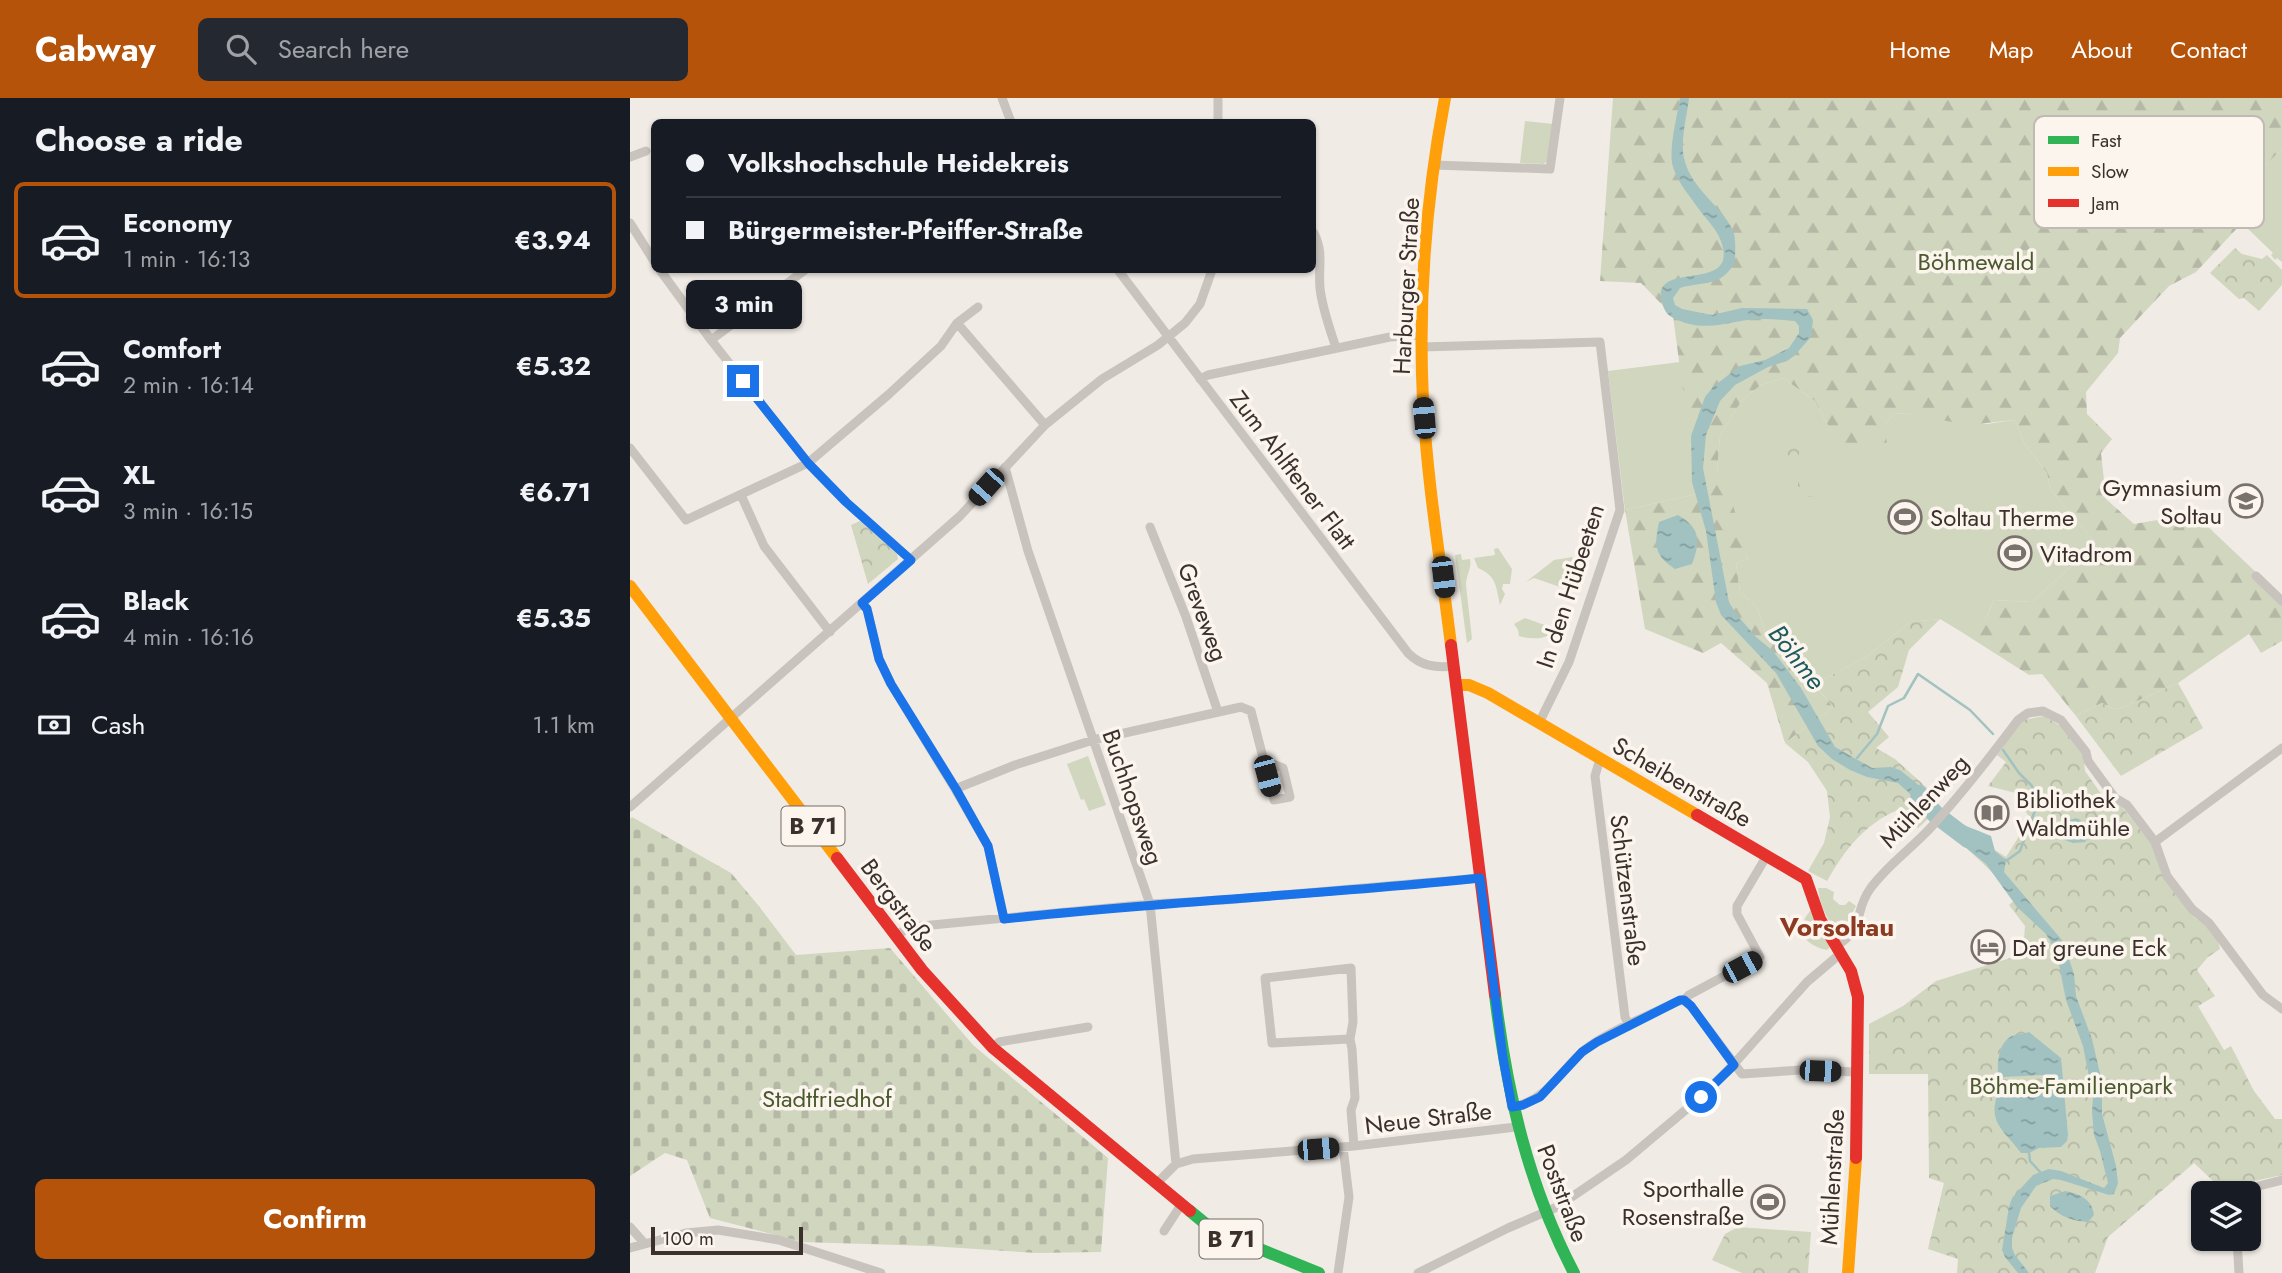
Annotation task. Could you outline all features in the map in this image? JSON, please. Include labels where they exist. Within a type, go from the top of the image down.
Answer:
[{"type":"main road","name":"Harburger Straße","points":[[1446,98],[1434,165],[1426,240],[1422,341],[1426,433],[1480,878]]},
{"type":"main road","name":"Bergstraße","points":[[630,586],[933,985],[993,1048],[1213,1230],[1319,1273]]},
{"type":"main road","name":"Scheibenstraße","points":[[1456,685],[1478,688],[1806,879],[1818,914],[1840,953]]},
{"type":"main road","name":"Poststraße","points":[[1480,878],[1503,1058],[1516,1127],[1544,1212],[1574,1273]]},
{"type":"main road","name":"Mühlenstraße","points":[[1840,953],[1854,979],[1858,997],[1856,1168],[1848,1273]]},
{"type":"street","points":[[1002,98],[1010,119]]},
{"type":"street","points":[[1218,98],[1218,119]]},
{"type":"street","points":[[1434,165],[1550,169],[1560,98]]},
{"type":"street","points":[[630,157],[646,151]]},
{"type":"street","points":[[630,223],[651,256]]},
{"type":"street","points":[[1316,237],[1321,246],[1322,301],[1336,348]]},
{"type":"street","points":[[662,273],[808,463],[846,502],[911,560]]},
{"type":"street","points":[[711,340],[801,273]]},
{"type":"street","name":"Zum Ahlftener Flatt","points":[[1120,273],[1408,653],[1422,664],[1432,667],[1454,666]]},
{"type":"street","points":[[630,807],[960,516],[1045,425],[1102,379],[1158,345],[1185,323],[1200,304],[1211,273]]},
{"type":"street","points":[[630,447],[686,520],[808,463],[888,395],[941,346],[957,323],[978,307]]},
{"type":"street","points":[[957,323],[1045,425]]},
{"type":"street","points":[[1200,379],[1208,375],[1390,337],[1422,341]]},
{"type":"street","name":"In den Hübeeten","points":[[1422,341],[1600,342],[1620,510],[1569,662],[1539,723]]},
{"type":"street","name":"Buchhopsweg","points":[[1005,467],[1028,551],[1150,904],[1176,1164]]},
{"type":"street","points":[[741,495],[764,546],[830,632]]},
{"type":"street","name":"Greveweg","points":[[1150,527],[1186,617],[1219,712]]},
{"type":"street","points":[[2256,576],[2282,601]]},
{"type":"street","points":[[630,609],[641,601]]},
{"type":"street","points":[[862,603],[867,609],[879,659],[891,684],[988,846],[1004,919]]},
{"type":"street","points":[[956,789],[1015,765],[1093,740],[1241,707],[1251,711],[1264,760]]},
{"type":"street","name":"Mühlenweg","points":[[1418,1273],[1557,1207],[1626,1160],[1701,1097],[1734,1065],[1807,982],[1840,953],[1855,930],[1862,905],[1873,885],[1934,824],[1980,771],[2018,720],[2028,713],[2043,711],[2061,720],[2086,752],[2088,761],[2115,798],[2127,805],[2155,842]]},
{"type":"street","points":[[2282,748],[2155,842],[2167,876],[2192,909],[2209,923],[2263,995],[2282,1009]]},
{"type":"street","name":"Schützenstraße","points":[[1600,759],[1595,776],[1625,1017],[1629,1026]]},
{"type":"street","points":[[1512,1107],[1540,1097],[1582,1052],[1684,1000],[1760,957],[1737,914],[1737,905],[1766,857]]},
{"type":"street","points":[[896,935],[911,927],[1150,904],[1480,878]]},
{"type":"street","points":[[1350,1039],[1272,1043],[1265,978],[1351,968],[1353,1022],[1350,1039],[1353,1049],[1355,1098],[1352,1110],[1354,1146]]},
{"type":"street","points":[[1684,1000],[1742,1074],[1801,1070],[1857,1072]]},
{"type":"street","points":[[993,1048],[999,1042],[1088,1027]]},
{"type":"street","name":"Neue Straße","points":[[1176,1164],[1193,1159],[1354,1146],[1516,1127]]},
{"type":"street","points":[[1338,1273],[1349,1197],[1343,1147]]},
{"type":"street","points":[[1156,1184],[1176,1164]]},
{"type":"street","points":[[2261,1185],[2282,1180]]},
{"type":"street","points":[[1164,1231],[1181,1205]]},
{"type":"street","points":[[630,1227],[645,1244]]},
{"type":"street","points":[[630,1248],[686,1233],[727,1231],[779,1240],[881,1273]]},
{"type":"street","points":[[2238,1251],[2239,1273]]},
{"type":"green space","name":"Böhmewald","points":[[1613,98],[2282,98],[2282,149],[2264,167],[2264,116],[2034,116],[2034,228],[2237,228],[2196,272],[2169,286],[2120,338],[2118,353],[2086,392],[2087,414],[2112,439],[2101,453],[2106,499],[2134,524],[2181,516],[2203,522],[2282,597],[2282,641],[2261,653],[2249,634],[2178,683],[2124,707],[2114,709],[2102,703],[2076,716],[2042,674],[2029,675],[1960,631],[1975,629],[1983,623],[1994,600],[2032,602],[2096,544],[2050,489],[2047,473],[2024,443],[2015,420],[1967,425],[1907,413],[1893,414],[1885,425],[1887,445],[1874,445],[1854,456],[1831,431],[1815,401],[1783,378],[1761,385],[1742,400],[1720,436],[1717,472],[1725,476],[1748,559],[1736,563],[1740,592],[1757,607],[1765,632],[1790,656],[1833,707],[1785,743],[1767,683],[1721,643],[1703,653],[1645,629],[1625,510],[1697,494],[1673,316],[1641,283],[1600,281]]},
{"type":"green space","points":[[1525,121],[1553,124],[1549,159],[1544,164],[1520,163]]},
{"type":"green space","points":[[2282,149],[2282,262],[2277,258],[2275,260],[2271,255],[2273,253],[2247,228],[2264,228],[2264,167]]},
{"type":"green space","points":[[2235,248],[2242,254],[2262,259],[2267,255],[2282,270],[2282,285],[2259,311],[2244,298],[2239,299],[2210,273]]},
{"type":"green space","points":[[1680,362],[1697,494],[1625,510],[1608,371]]},
{"type":"green space","name":"Soltau Therme","points":[[1783,378],[1815,401],[1831,431],[1885,425],[1893,414],[1907,413],[1987,424],[2015,420],[2024,443],[2047,473],[2050,489],[2096,544],[2032,602],[1994,600],[1983,625],[1972,631],[1960,631],[1940,619],[1910,622],[1865,658],[1814,684],[1765,632],[1757,607],[1740,592],[1736,563],[1748,559],[1717,472],[1720,436],[1742,400],[1761,385]]},
{"type":"green space","points":[[1788,445],[1800,449],[1798,458],[1809,478],[1821,490],[1820,495],[1801,495],[1798,482],[1779,456],[1781,451],[1787,450]]},
{"type":"green space","points":[[860,521],[897,553],[898,559],[868,584],[851,525]]},
{"type":"green space","points":[[1498,548],[1512,569],[1510,584],[1503,584],[1505,594],[1500,605],[1495,583],[1478,568],[1474,558],[1495,555],[1494,549]]},
{"type":"green space","points":[[1461,554],[1462,560],[1470,559],[1466,585],[1472,639],[1467,643],[1455,555]]},
{"type":"green space","points":[[1573,557],[1563,588],[1534,578],[1526,582],[1554,560]]},
{"type":"green space","points":[[1525,618],[1553,628],[1558,626],[1551,634],[1541,638],[1519,636],[1514,624]]},
{"type":"green space","name":"Böhme-Familienpark","points":[[1940,619],[1909,650],[1898,687],[1868,712],[1889,737],[1876,748],[1895,759],[1936,796],[1939,805],[1970,834],[2006,857],[2030,819],[2016,793],[1988,786],[2006,762],[1997,755],[2023,720],[2044,716],[2061,726],[2083,755],[2085,771],[2104,798],[2123,808],[2156,850],[2161,873],[2195,918],[2205,924],[2218,942],[2220,949],[2208,957],[2197,970],[2215,996],[2198,1006],[2224,1050],[2231,1046],[2254,1091],[2275,1119],[2282,1119],[2282,1175],[2254,1181],[2213,1181],[2194,1163],[2108,1237],[2095,1273],[1957,1273],[1958,1259],[1928,1249],[1944,1183],[1929,1178],[1928,1074],[1869,1074],[1869,1024],[1903,1006],[1936,981],[2023,954],[2025,926],[2009,905],[2018,897],[1954,836],[1928,819],[1918,828],[1898,810],[1875,823],[1856,839],[1827,881],[1808,871],[1824,843],[1830,817],[1827,791],[1808,762],[1785,743],[1833,707],[1814,684],[1865,658],[1910,622]]},
{"type":"green space","points":[[2178,683],[2203,728],[2121,776],[2076,716],[2102,703],[2114,709],[2124,707]]},
{"type":"green space","points":[[1088,756],[1106,805],[1089,811],[1084,799],[1081,800],[1067,764]]},
{"type":"green space","name":"Stadtfriedhof","points":[[632,817],[731,873],[796,955],[890,948],[973,1045],[1108,1158],[1101,1252],[1037,1253],[802,1242],[710,1218],[687,1160],[665,1153],[630,1176]]},
{"type":"green space","points":[[1818,888],[1834,892],[1833,899],[1840,905],[1849,901],[1856,906],[1841,931],[1835,930],[1829,920]]},
{"type":"green space","points":[[1811,910],[1830,947],[1827,950],[1807,940],[1802,930]]},
{"type":"green space","points":[[1738,1227],[1811,1232],[1808,1273],[1742,1273],[1712,1260],[1725,1234]]},
{"type":"water","points":[[1680,98],[1689,98],[1683,144],[1688,170],[1730,225],[1735,237],[1735,262],[1724,276],[1717,280],[1680,288],[1673,298],[1675,305],[1712,315],[1742,308],[1807,309],[1813,320],[1811,337],[1794,356],[1735,385],[1720,401],[1706,435],[1703,468],[1729,602],[1756,637],[1773,651],[1801,688],[1835,747],[1872,768],[1891,767],[1900,770],[1921,787],[1937,807],[1930,816],[1898,783],[1867,777],[1850,770],[1818,746],[1776,673],[1721,615],[1716,602],[1706,531],[1692,482],[1691,436],[1705,397],[1714,386],[1740,366],[1765,360],[1789,348],[1799,333],[1799,326],[1795,321],[1768,319],[1710,326],[1694,325],[1672,317],[1664,309],[1662,289],[1668,282],[1706,273],[1717,268],[1723,259],[1718,234],[1684,189],[1673,167],[1672,143]]},
{"type":"water","points":[[1678,515],[1691,525],[1697,535],[1697,548],[1692,564],[1675,569],[1659,554],[1656,538],[1659,522]]},
{"type":"water","points":[[2076,818],[2089,828],[2090,834],[2085,842],[2073,843],[2062,839],[2059,831],[2060,823]]},
{"type":"water","points":[[1953,819],[1991,836],[1995,851],[2006,860],[2004,872],[2061,939],[2074,974],[2076,996],[2092,1039],[2102,1082],[2102,1114],[2118,1183],[2114,1194],[2109,1195],[2053,1179],[2036,1186],[2021,1208],[2012,1238],[2015,1255],[2029,1273],[2018,1273],[2002,1250],[2012,1198],[2033,1175],[2049,1169],[2104,1188],[2108,1183],[2094,1135],[2093,1097],[2083,1046],[2066,1000],[2056,949],[2045,933],[2017,907],[1986,864],[1945,831]]},
{"type":"water","points":[[2029,1032],[2061,1058],[2068,1135],[2067,1141],[2061,1147],[2039,1148],[2029,1153],[2021,1153],[1999,1125],[1995,1110],[1999,1090],[2043,1087],[2047,1078],[2044,1075],[2003,1077],[1998,1072],[2002,1046],[2008,1038]]},
{"type":"water","points":[[2065,1191],[2080,1196],[2091,1205],[2094,1215],[2088,1222],[2068,1218],[2050,1206],[2050,1196]]},
{"type":"waterway","points":[[1857,758],[1877,734],[1888,706],[1904,698],[1918,674],[1970,710],[1993,734]]},
{"type":"waterway","points":[[2003,750],[2032,786],[2037,805],[2020,851],[2006,861]]},
{"type":"waterway","name":"Böhme","points":[[1919,794],[1935,814],[1968,839]]},
{"type":"waterway","points":[[2029,1153],[2030,1161],[2041,1173]]},
{"type":"traffic: fast","points":[[1495,995],[1506,1067],[1522,1138],[1544,1206],[1574,1273]]},
{"type":"traffic: fast","points":[[1190,1211],[1213,1230],[1319,1273]]},
{"type":"traffic: slow","points":[[1445,98],[1428,211],[1422,363],[1428,462],[1451,645]]},
{"type":"traffic: slow","points":[[630,586],[837,858]]},
{"type":"traffic: slow","points":[[1456,685],[1469,685],[1488,693],[1697,815]]},
{"type":"traffic: slow","points":[[1848,1273],[1856,1158]]},
{"type":"traffic: jam","points":[[1451,645],[1495,995]]},
{"type":"traffic: jam","points":[[1697,815],[1806,879],[1820,919],[1851,971],[1858,997],[1856,1158]]},
{"type":"traffic: jam","points":[[837,858],[922,970],[993,1048],[1190,1211]]},
{"type":"place","name":"Gymnasium Soltau","points":[[2246,501]]},
{"type":"place","name":"Soltau Therme","points":[[1905,517]]},
{"type":"place","name":"Vitadrom","points":[[2015,553]]},
{"type":"place","name":"Bibliothek Waldmühle","points":[[1992,813]]},
{"type":"place","name":"Dat greune Eck","points":[[1988,947]]},
{"type":"place","name":"Sporthalle Rosenstraße","points":[[1768,1202]]},
{"type":"district","name":"Vorsoltau","points":[[1837,927]]},
{"type":"route","points":[[743,381],[808,463],[846,502],[911,560],[862,603],[867,609],[879,659],[891,684],[988,846],[1004,919],[1150,904],[1480,878],[1503,1058],[1512,1107],[1540,1097],[1582,1052],[1597,1042],[1680,1000],[1688,1002],[1734,1065],[1701,1097]]}]
